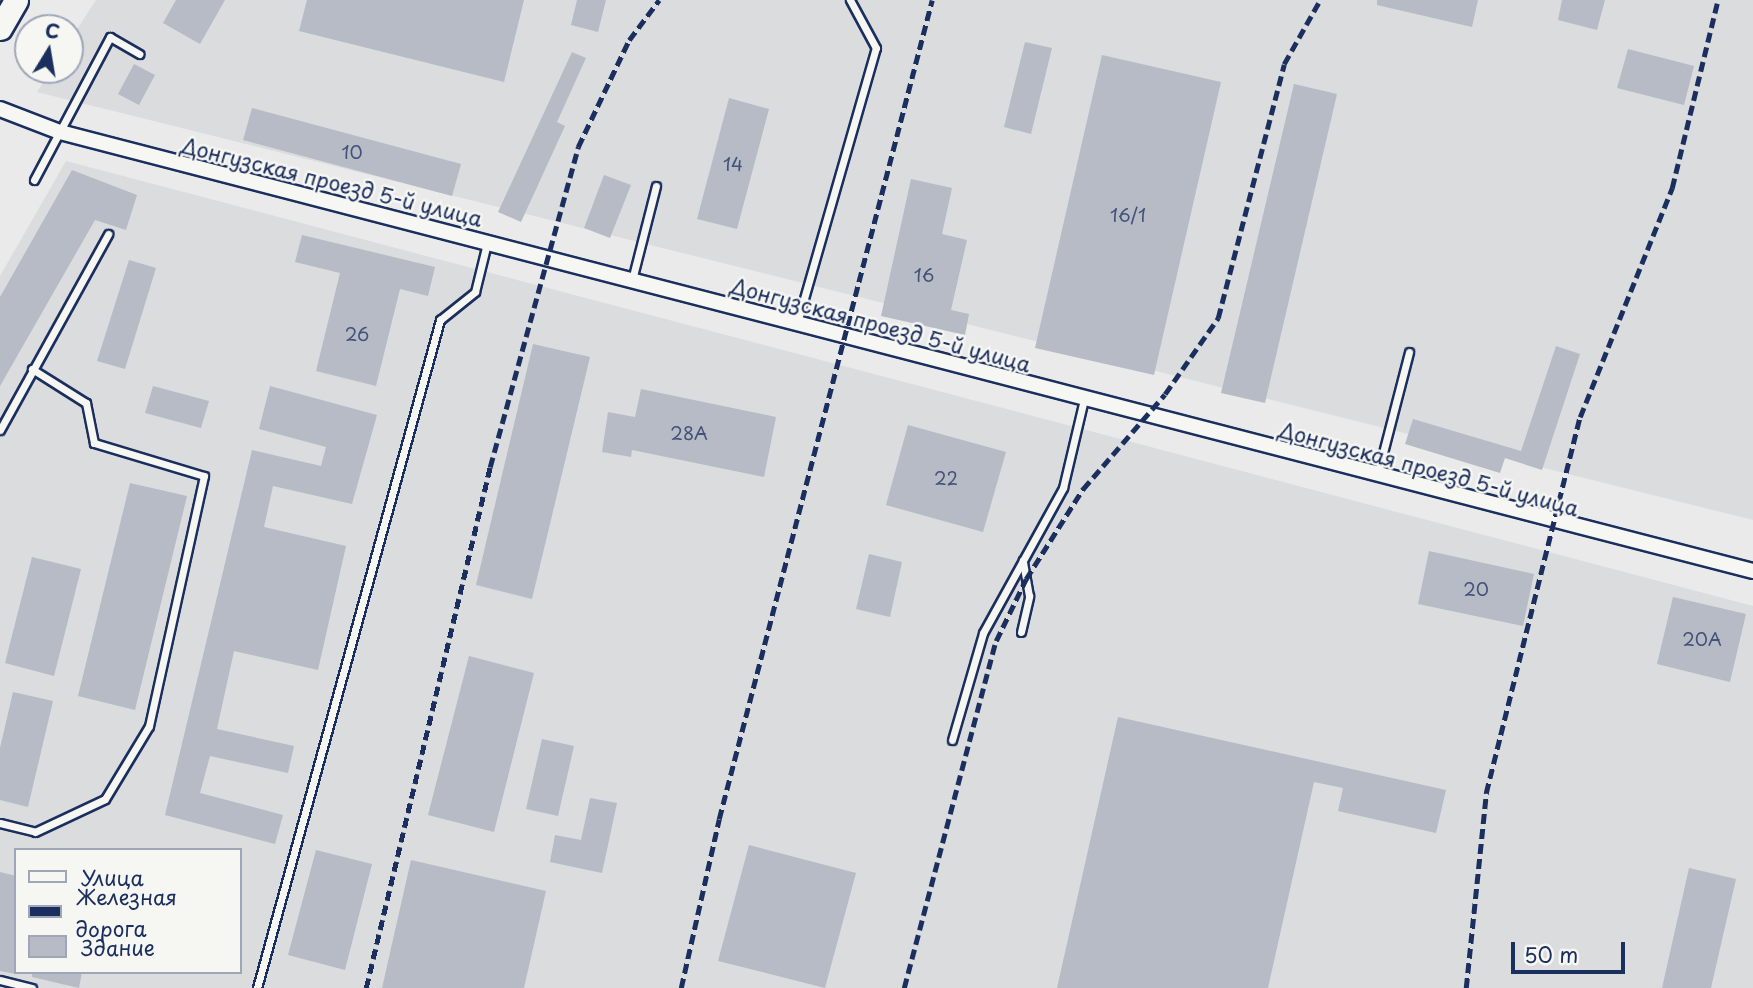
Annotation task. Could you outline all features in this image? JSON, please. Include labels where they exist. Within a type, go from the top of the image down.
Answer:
[{"type":"highway","points":[[0,28],[16,0]]},
{"type":"street","name":"Донгузская проезд 5-й улица","points":[[0,109],[60,132],[1377,477],[1753,571]]},
{"type":"lane","points":[[796,324],[877,48],[848,2]]},
{"type":"lane","points":[[34,180],[110,37],[140,54]]},
{"type":"lane","points":[[632,280],[656,186]]},
{"type":"lane","points":[[0,430],[108,234]]},
{"type":"lane","points":[[257,988],[440,320],[475,292],[487,242]]},
{"type":"lane","points":[[1377,477],[1409,352]]},
{"type":"lane","points":[[0,823],[35,832],[105,799],[149,726],[204,476],[94,443],[86,403],[32,369]]},
{"type":"lane","points":[[952,740],[983,633],[1063,488],[1084,399]]},
{"type":"lane","points":[[1021,632],[1029,596],[1023,560]]},
{"type":"lane","points":[[0,980],[32,988]]},
{"type":"shaded area","points":[[96,0],[1753,0],[1753,520],[37,92],[42,84],[84,84],[84,18]]},
{"type":"shaded area","points":[[66,161],[1753,606],[1753,988],[0,988],[0,276]]},
{"type":"building","points":[[176,0],[225,0],[200,44],[163,23]]},
{"type":"building","points":[[307,0],[524,0],[504,82],[299,31]]},
{"type":"building","points":[[577,0],[606,0],[598,32],[571,25]]},
{"type":"building","points":[[1377,0],[1478,0],[1472,27],[1377,5]]},
{"type":"building","points":[[1562,0],[1605,0],[1597,30],[1558,20]]},
{"type":"building","points":[[1025,42],[1052,48],[1031,134],[1004,127]]},
{"type":"building","points":[[1628,49],[1694,66],[1684,105],[1617,88]]},
{"type":"building","points":[[572,52],[586,58],[557,122],[565,126],[521,222],[498,212]]},
{"type":"building","points":[[1102,55],[1221,82],[1154,375],[1035,348]]},
{"type":"building","points":[[134,64],[155,75],[139,105],[118,94]]},
{"type":"building","points":[[1294,84],[1337,94],[1265,403],[1221,393]]},
{"type":"building","points":[[729,98],[769,109],[737,229],[697,219]]},
{"type":"building","points":[[252,108],[461,164],[452,196],[243,140]]},
{"type":"building","points":[[72,170],[137,195],[126,230],[95,220],[0,386],[0,297]]},
{"type":"building","points":[[604,175],[631,185],[610,238],[584,228]]},
{"type":"building","points":[[911,179],[952,188],[942,234],[967,240],[951,310],[969,314],[965,335],[881,316]]},
{"type":"building","points":[[302,235],[435,267],[428,296],[400,289],[376,386],[316,371],[340,273],[295,262]]},
{"type":"building","points":[[129,260],[156,268],[125,369],[97,361]]},
{"type":"building","points":[[533,344],[590,357],[532,599],[476,585]]},
{"type":"building","points":[[1556,346],[1580,354],[1542,470],[1505,458],[1500,473],[1405,444],[1413,419],[1521,451]]},
{"type":"building","points":[[153,386],[209,401],[201,428],[145,413]]},
{"type":"building","points":[[270,386],[377,415],[352,504],[273,486],[264,527],[346,546],[318,670],[234,651],[217,729],[294,746],[288,773],[210,756],[200,793],[283,815],[275,844],[165,815],[252,450],[321,466],[326,447],[259,429]]},
{"type":"building","points":[[641,389],[776,417],[764,477],[632,450],[631,457],[602,452],[608,412],[635,417]]},
{"type":"building","points":[[908,425],[1006,452],[983,532],[886,505]]},
{"type":"building","points":[[130,483],[187,496],[135,710],[78,696]]},
{"type":"building","points":[[1429,551],[1534,574],[1523,626],[1418,604]]},
{"type":"building","points":[[869,554],[902,562],[890,617],[856,609]]},
{"type":"building","points":[[32,557],[81,569],[54,676],[5,663]]},
{"type":"building","points":[[1673,597],[1746,614],[1730,682],[1657,664]]},
{"type":"building","points":[[469,656],[534,673],[494,832],[428,815]]},
{"type":"building","points":[[13,692],[53,701],[28,807],[0,800],[0,748]]},
{"type":"building","points":[[1118,717],[1446,790],[1436,833],[1338,811],[1343,788],[1314,782],[1268,988],[1057,988]]},
{"type":"building","points":[[542,739],[574,746],[558,816],[526,809]]},
{"type":"building","points":[[590,798],[617,803],[602,873],[550,862],[555,835],[581,840]]},
{"type":"building","points":[[749,845],[856,873],[825,988],[718,961]]},
{"type":"building","points":[[316,850],[372,864],[345,970],[288,955]]},
{"type":"building","points":[[411,860],[546,891],[524,988],[382,988]]},
{"type":"building","points":[[1689,868],[1736,879],[1711,988],[1662,988]]},
{"type":"building","points":[[0,872],[14,876],[14,974],[0,971]]},
{"type":"building","points":[[32,974],[82,974],[79,988],[32,977]]},
{"type":"railway","points":[[366,988],[490,467],[578,147],[629,40],[659,0]]},
{"type":"railway","points":[[681,988],[719,819],[932,0]]},
{"type":"railway","points":[[904,988],[996,641],[1026,579],[1083,489],[1165,394],[1218,318],[1284,64],[1320,0]]},
{"type":"railway","points":[[1466,988],[1486,793],[1580,417],[1672,188],[1718,0]]}]
